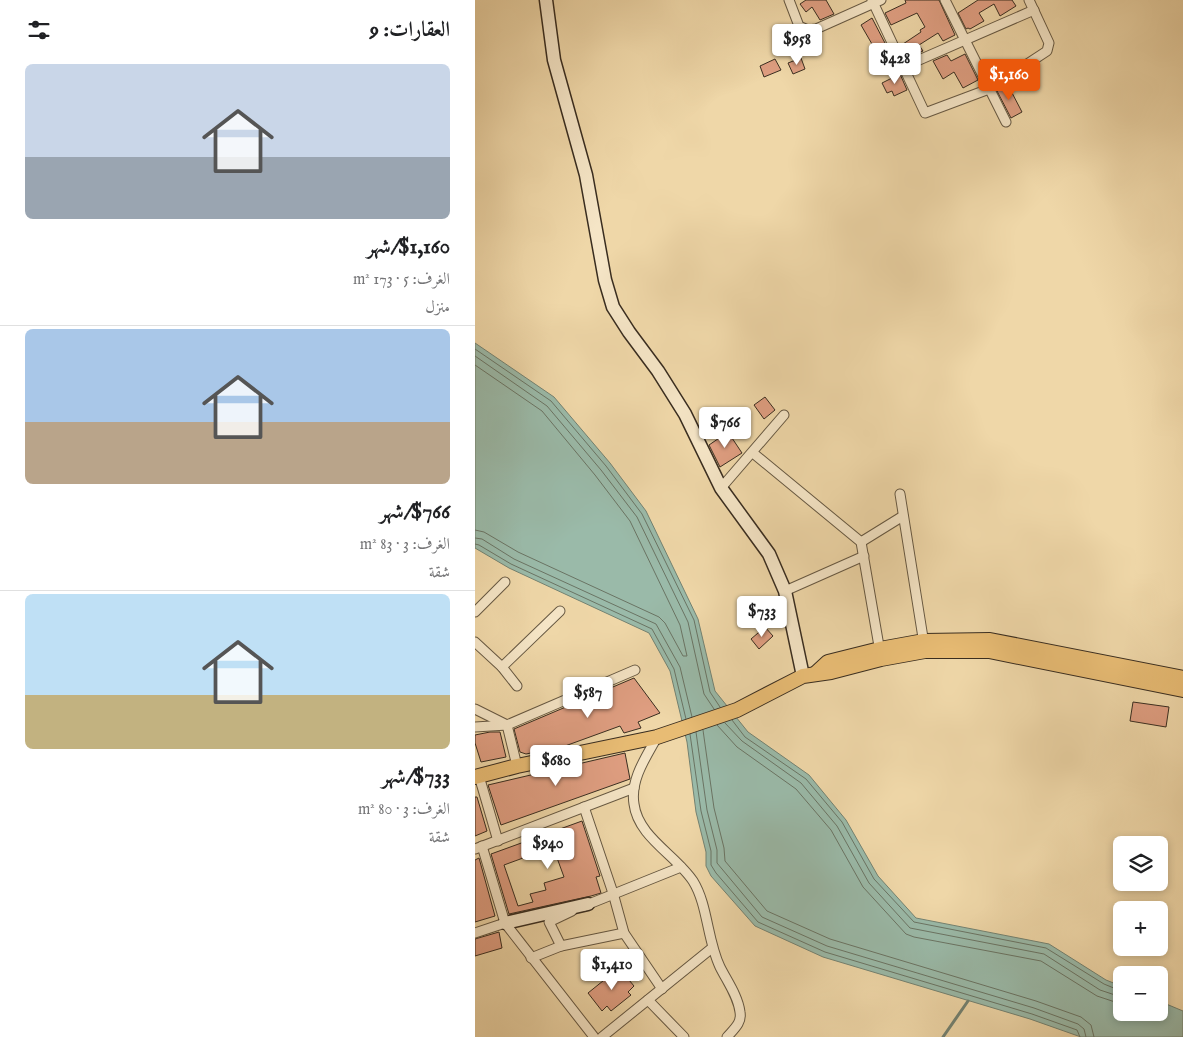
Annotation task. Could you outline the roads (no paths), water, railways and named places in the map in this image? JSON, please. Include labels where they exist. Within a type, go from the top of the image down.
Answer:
[{"type":"main road","points":[[546,0],[554,60],[586,175],[605,280],[613,307],[658,371],[685,414],[721,488],[769,554],[785,591],[809,674]]},
{"type":"main road","points":[[477,776],[660,736],[737,710],[809,674],[831,672],[881,654],[925,646],[990,646],[1137,675],[1183,690]]},
{"type":"main road","points":[[1137,675],[1183,678]]},
{"type":"main road","points":[[505,923],[588,904]]},
{"type":"street","points":[[789,0],[799,26],[808,30],[816,29],[876,1],[903,67],[925,113],[989,89],[1043,54],[1049,48],[1049,43],[1029,0]]},
{"type":"street","points":[[945,0],[1006,122]]},
{"type":"street","points":[[903,67],[1034,10]]},
{"type":"street","points":[[721,488],[784,415]]},
{"type":"street","points":[[753,453],[861,542],[881,654]]},
{"type":"street","points":[[900,494],[925,646]]},
{"type":"street","points":[[861,542],[903,516]]},
{"type":"street","points":[[785,591],[864,556]]},
{"type":"street","points":[[475,612],[505,582]]},
{"type":"street","points":[[502,667],[560,611]]},
{"type":"street","points":[[475,642],[502,667],[517,686]]},
{"type":"street","points":[[475,727],[507,725],[635,670]]},
{"type":"street","points":[[475,709],[507,725],[517,766]]},
{"type":"street","points":[[660,736],[642,763],[633,788],[634,804],[639,820],[645,829],[681,867],[698,890],[712,948],[738,1002],[741,1013],[739,1024],[727,1037]]},
{"type":"street","points":[[477,776],[498,841]]},
{"type":"street","points":[[594,1037],[505,923],[479,847],[633,788]]},
{"type":"street","points":[[583,807],[613,893],[624,933],[662,988]]},
{"type":"street","points":[[561,946],[549,922],[613,893],[681,867]]},
{"type":"street","points":[[475,933],[505,923]]},
{"type":"street","points":[[531,958],[561,946],[624,933]]},
{"type":"street","points":[[602,1037],[712,948]]},
{"type":"street","points":[[648,1000],[684,1037]]},
{"type":"water","points":[[475,343],[554,397],[610,463],[646,511],[698,619],[715,691],[748,732],[809,775],[846,820],[878,876],[916,918],[1049,944],[1113,983],[1113,1021],[1168,1021],[1168,1005],[1183,1011],[1183,1037],[1081,1037],[1030,1019],[823,957],[755,926],[711,876],[706,866],[706,852],[696,812],[687,742],[670,671],[649,633],[509,568],[475,548]]},
{"type":"waterway","points":[[943,1037],[968,1001]]}]
